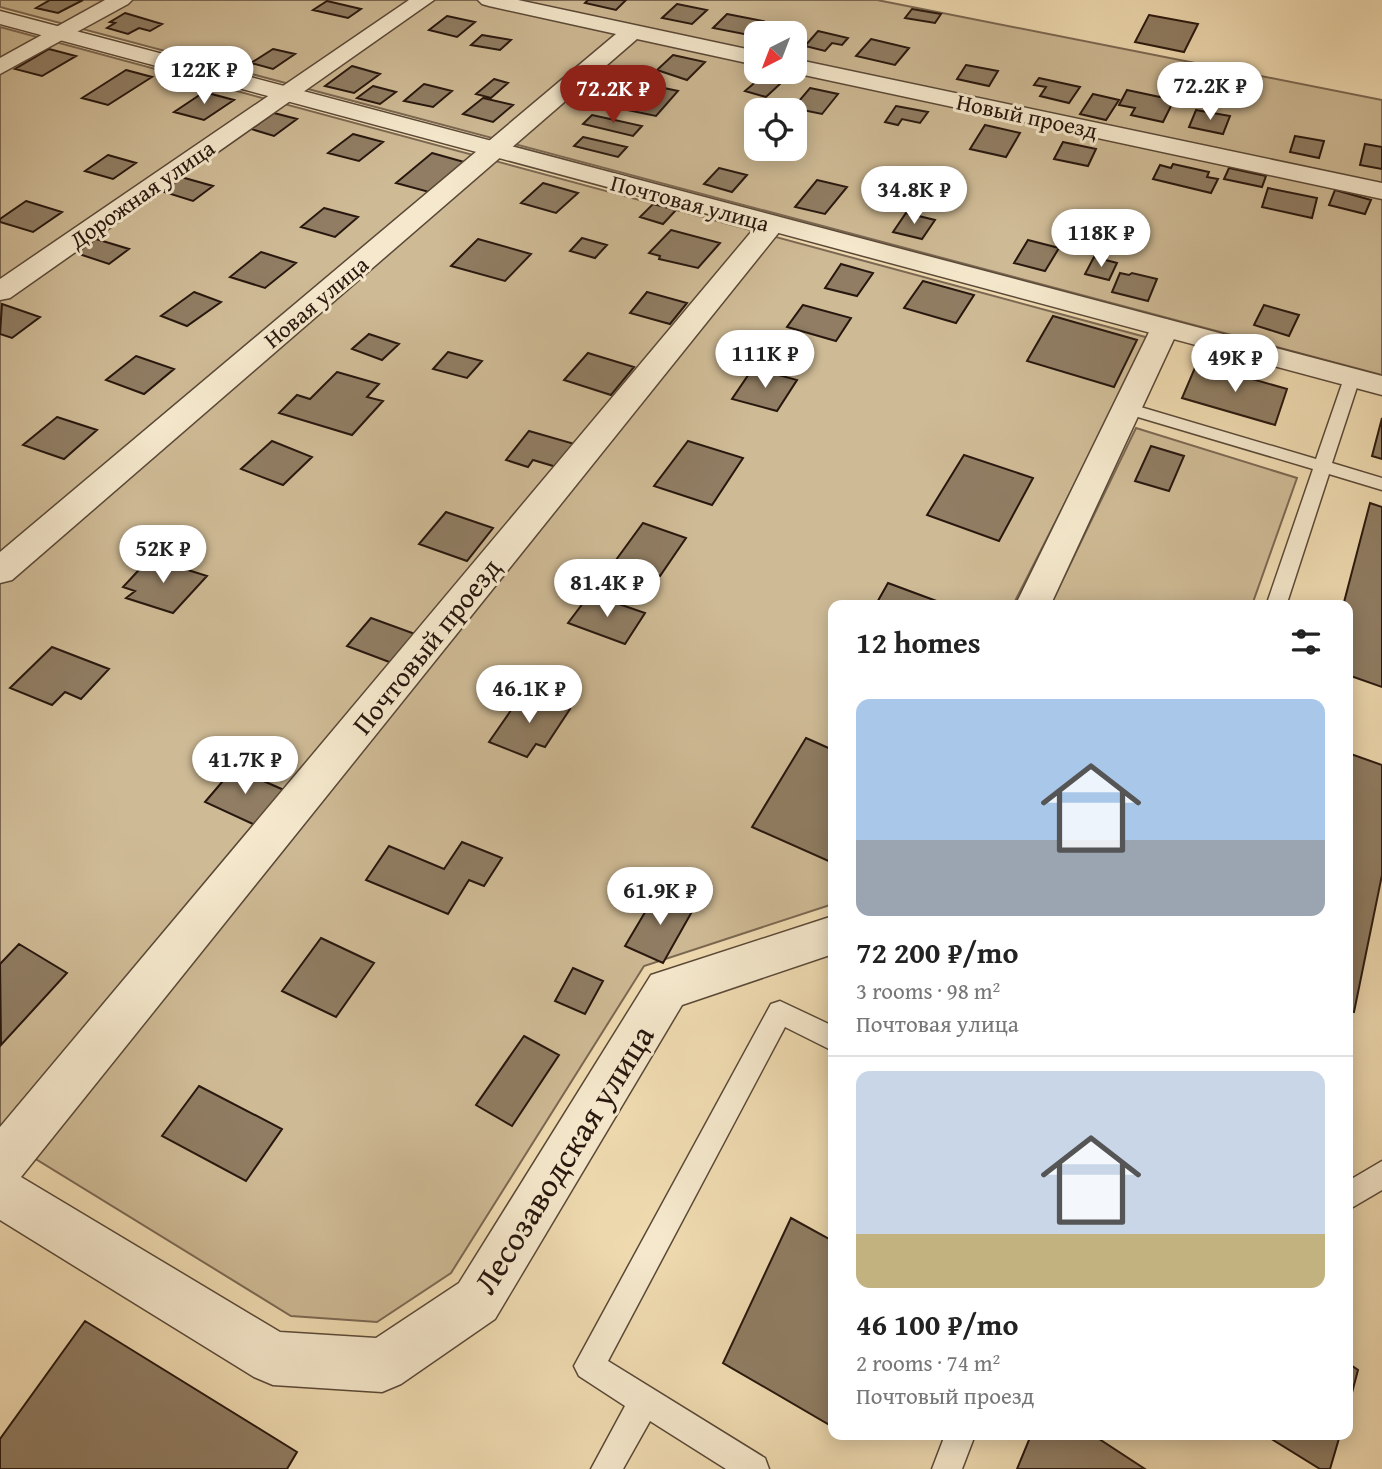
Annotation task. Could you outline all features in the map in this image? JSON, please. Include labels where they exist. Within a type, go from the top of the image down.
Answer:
[{"type":"street","points":[[0,67],[121,0]]},
{"type":"street","name":"Дорожная улица","points":[[0,292],[423,0]]},
{"type":"street","points":[[489,0],[744,56]]},
{"type":"street","name":"Почтовая улица","points":[[0,16],[494,151],[1382,386]]},
{"type":"street","name":"Новая улица","points":[[0,571],[631,32]]},
{"type":"street","name":"Новый проезд","points":[[807,69],[1382,191]]},
{"type":"street","name":"Почтовый проезд","points":[[0,1165],[771,225]]},
{"type":"street","points":[[1035,600],[1165,328]]},
{"type":"street","name":"Лесозаводская улица","points":[[0,1192],[273,1358],[382,1365],[477,1301],[667,990],[828,937]]},
{"type":"lane","points":[[1278,600],[1352,378]]},
{"type":"lane","points":[[1127,408],[1382,484]]},
{"type":"lane","points":[[754,1469],[589,1366],[780,1012],[828,1036]]},
{"type":"lane","points":[[1353,1194],[1382,1174]]},
{"type":"lane","points":[[606,1469],[645,1401]]},
{"type":"lane","points":[[947,1469],[958,1440]]},
{"type":"shaded area","points":[[0,0],[877,0],[1382,100],[1382,375],[0,7]]},
{"type":"shaded area","points":[[0,27],[1149,338],[1016,600],[828,600],[828,906],[644,966],[451,1273],[377,1322],[291,1316],[0,1137]]},
{"type":"shaded area","points":[[1136,428],[1297,478],[1254,600],[1053,600]]},
{"type":"building","points":[[50,0],[83,0],[58,13],[36,8]]},
{"type":"building","points":[[588,0],[626,0],[616,10],[585,3]]},
{"type":"building","points":[[327,1],[361,9],[348,18],[313,10]]},
{"type":"building","points":[[677,4],[707,10],[692,24],[662,18]]},
{"type":"building","points":[[912,9],[941,14],[935,23],[905,18]]},
{"type":"building","points":[[125,13],[162,24],[150,31],[139,28],[128,34],[107,28],[115,23],[110,22]]},
{"type":"building","points":[[727,14],[763,21],[744,21],[744,34],[713,28]]},
{"type":"building","points":[[1149,15],[1198,24],[1184,52],[1135,42]]},
{"type":"building","points":[[447,16],[475,22],[457,37],[429,30]]},
{"type":"building","points":[[818,31],[848,38],[842,45],[832,43],[825,51],[807,46]]},
{"type":"building","points":[[482,35],[511,40],[500,50],[471,45]]},
{"type":"building","points":[[871,39],[909,48],[895,65],[856,56]]},
{"type":"building","points":[[49,49],[76,56],[42,76],[15,69]]},
{"type":"building","points":[[273,49],[295,54],[273,69],[251,63]]},
{"type":"building","points":[[673,55],[705,62],[687,80],[657,70]]},
{"type":"building","points":[[966,65],[998,71],[989,86],[957,79]]},
{"type":"building","points":[[352,66],[380,74],[354,93],[325,86]]},
{"type":"building","points":[[126,70],[152,77],[108,105],[82,98]]},
{"type":"building","points":[[1039,78],[1080,87],[1069,103],[1040,96],[1046,87],[1034,85]]},
{"type":"building","points":[[494,79],[508,83],[491,98],[476,94]]},
{"type":"building","points":[[640,83],[678,91],[656,116],[617,108]]},
{"type":"building","points":[[424,84],[452,91],[433,107],[404,101]]},
{"type":"building","points":[[753,84],[780,84],[766,97],[745,91]]},
{"type":"building","points":[[373,86],[396,92],[380,104],[357,98]]},
{"type":"building","points":[[810,88],[838,94],[822,114],[807,111],[807,98],[802,98]]},
{"type":"building","points":[[1127,90],[1174,100],[1163,122],[1131,115],[1135,108],[1119,105]]},
{"type":"building","points":[[204,92],[234,100],[204,120],[174,112]]},
{"type":"building","points":[[1093,94],[1119,100],[1106,120],[1080,114]]},
{"type":"building","points":[[483,98],[513,105],[493,122],[463,114]]},
{"type":"building","points":[[896,106],[928,112],[920,123],[902,119],[898,125],[885,122]]},
{"type":"building","points":[[1196,110],[1230,116],[1223,134],[1189,127]]},
{"type":"building","points":[[274,113],[297,119],[274,136],[251,129]]},
{"type":"building","points":[[592,115],[642,126],[633,136],[583,124]]},
{"type":"building","points":[[985,125],[1020,133],[1006,157],[970,149]]},
{"type":"building","points":[[353,134],[383,142],[359,161],[328,153]]},
{"type":"building","points":[[1295,136],[1324,141],[1319,158],[1290,152]]},
{"type":"building","points":[[583,137],[627,147],[618,157],[574,146]]},
{"type":"building","points":[[1063,142],[1096,149],[1088,166],[1054,159]]},
{"type":"building","points":[[1365,144],[1382,147],[1382,169],[1360,165]]},
{"type":"building","points":[[432,153],[464,162],[429,192],[396,183]]},
{"type":"building","points":[[108,155],[136,163],[113,179],[85,171]]},
{"type":"building","points":[[1173,164],[1209,172],[1207,177],[1218,179],[1211,193],[1153,179],[1160,165],[1171,168]]},
{"type":"building","points":[[719,168],[747,175],[732,192],[704,184]]},
{"type":"building","points":[[1229,168],[1266,176],[1262,187],[1224,179]]},
{"type":"building","points":[[181,177],[213,186],[193,201],[161,191]]},
{"type":"building","points":[[817,180],[847,187],[825,214],[795,207]]},
{"type":"building","points":[[543,183],[578,193],[556,213],[521,203]]},
{"type":"building","points":[[1268,188],[1317,198],[1312,218],[1262,207]]},
{"type":"building","points":[[1335,190],[1371,200],[1365,214],[1329,205]]},
{"type":"building","points":[[26,201],[62,212],[33,232],[0,222],[0,219]]},
{"type":"building","points":[[653,204],[676,210],[663,224],[640,217]]},
{"type":"building","points":[[324,208],[358,217],[335,237],[301,227]]},
{"type":"building","points":[[906,213],[935,220],[922,239],[893,232]]},
{"type":"building","points":[[671,230],[720,243],[698,268],[659,259],[660,256],[649,253]]},
{"type":"building","points":[[582,238],[607,245],[595,258],[570,251]]},
{"type":"building","points":[[96,239],[129,249],[109,264],[76,253]]},
{"type":"building","points":[[478,239],[531,254],[505,281],[451,266]]},
{"type":"building","points":[[1028,240],[1059,248],[1045,271],[1014,263]]},
{"type":"building","points":[[261,252],[296,263],[265,288],[230,277]]},
{"type":"building","points":[[1094,257],[1117,263],[1109,280],[1085,274]]},
{"type":"building","points":[[841,264],[873,273],[857,296],[825,288]]},
{"type":"building","points":[[1120,273],[1157,279],[1148,301],[1112,292]]},
{"type":"building","points":[[923,281],[974,295],[956,323],[904,308]]},
{"type":"building","points":[[194,292],[221,302],[187,326],[161,316]]},
{"type":"building","points":[[647,292],[687,303],[670,324],[630,313]]},
{"type":"building","points":[[2,304],[40,317],[12,338],[0,334]]},
{"type":"building","points":[[803,305],[851,318],[836,341],[787,327]]},
{"type":"building","points":[[1264,305],[1299,315],[1289,336],[1254,325]]},
{"type":"building","points":[[1053,316],[1137,340],[1114,387],[1027,361]]},
{"type":"building","points":[[369,334],[399,344],[382,360],[352,349]]},
{"type":"building","points":[[448,352],[482,361],[467,378],[433,369]]},
{"type":"building","points":[[588,353],[634,367],[611,395],[564,380]]},
{"type":"building","points":[[136,356],[174,369],[144,394],[106,380]]},
{"type":"building","points":[[1197,363],[1287,389],[1275,425],[1182,398]]},
{"type":"building","points":[[753,368],[797,380],[777,411],[732,399]]},
{"type":"building","points":[[337,372],[379,384],[367,397],[383,401],[352,435],[279,413],[297,395],[310,399]]},
{"type":"building","points":[[57,417],[97,430],[64,459],[23,445]]},
{"type":"building","points":[[1382,418],[1382,459],[1372,456]]},
{"type":"building","points":[[529,431],[578,445],[560,468],[533,460],[528,467],[506,460]]},
{"type":"building","points":[[272,441],[312,457],[283,485],[241,469]]},
{"type":"building","points":[[688,441],[743,458],[712,505],[654,486]]},
{"type":"building","points":[[1151,446],[1184,456],[1169,491],[1135,481]]},
{"type":"building","points":[[964,455],[1033,478],[999,541],[927,515]]},
{"type":"building","points":[[1370,503],[1382,507],[1382,687],[1353,677],[1353,600],[1345,600]]},
{"type":"building","points":[[446,512],[493,528],[467,561],[419,544]]},
{"type":"building","points":[[643,523],[686,538],[660,576],[616,560]]},
{"type":"building","points":[[150,558],[207,576],[173,613],[126,598],[135,591],[123,587]]},
{"type":"building","points":[[888,583],[934,600],[878,600]]},
{"type":"building","points":[[590,594],[645,613],[625,644],[568,623]]},
{"type":"building","points":[[371,618],[415,634],[392,663],[347,646]]},
{"type":"building","points":[[52,647],[109,669],[81,699],[65,692],[52,705],[10,688]]},
{"type":"building","points":[[523,693],[570,709],[545,747],[536,744],[527,757],[489,742]]},
{"type":"building","points":[[806,738],[828,748],[828,861],[752,827]]},
{"type":"building","points":[[1353,755],[1382,765],[1382,875],[1354,1012]]},
{"type":"building","points":[[234,768],[284,790],[255,825],[205,802]]},
{"type":"building","points":[[462,842],[502,858],[484,886],[469,880],[448,914],[366,880],[389,846],[444,869]]},
{"type":"building","points":[[657,892],[694,908],[663,963],[625,946]]},
{"type":"building","points":[[321,938],[374,963],[336,1017],[282,991]]},
{"type":"building","points":[[19,944],[67,973],[1,1045],[0,964]]},
{"type":"building","points":[[573,968],[603,981],[585,1014],[555,1001]]},
{"type":"building","points":[[524,1036],[559,1055],[512,1126],[476,1105]]},
{"type":"building","points":[[199,1086],[282,1129],[246,1181],[162,1136]]},
{"type":"building","points":[[791,1218],[828,1238],[828,1424],[723,1363]]},
{"type":"building","points":[[85,1321],[297,1452],[287,1469],[0,1469],[0,1439]]},
{"type":"building","points":[[1353,1366],[1358,1370],[1353,1389]]},
{"type":"building","points":[[1029,1440],[1101,1440],[1145,1469],[1017,1469]]},
{"type":"building","points":[[1273,1440],[1339,1440],[1330,1469],[1320,1469]]}]
